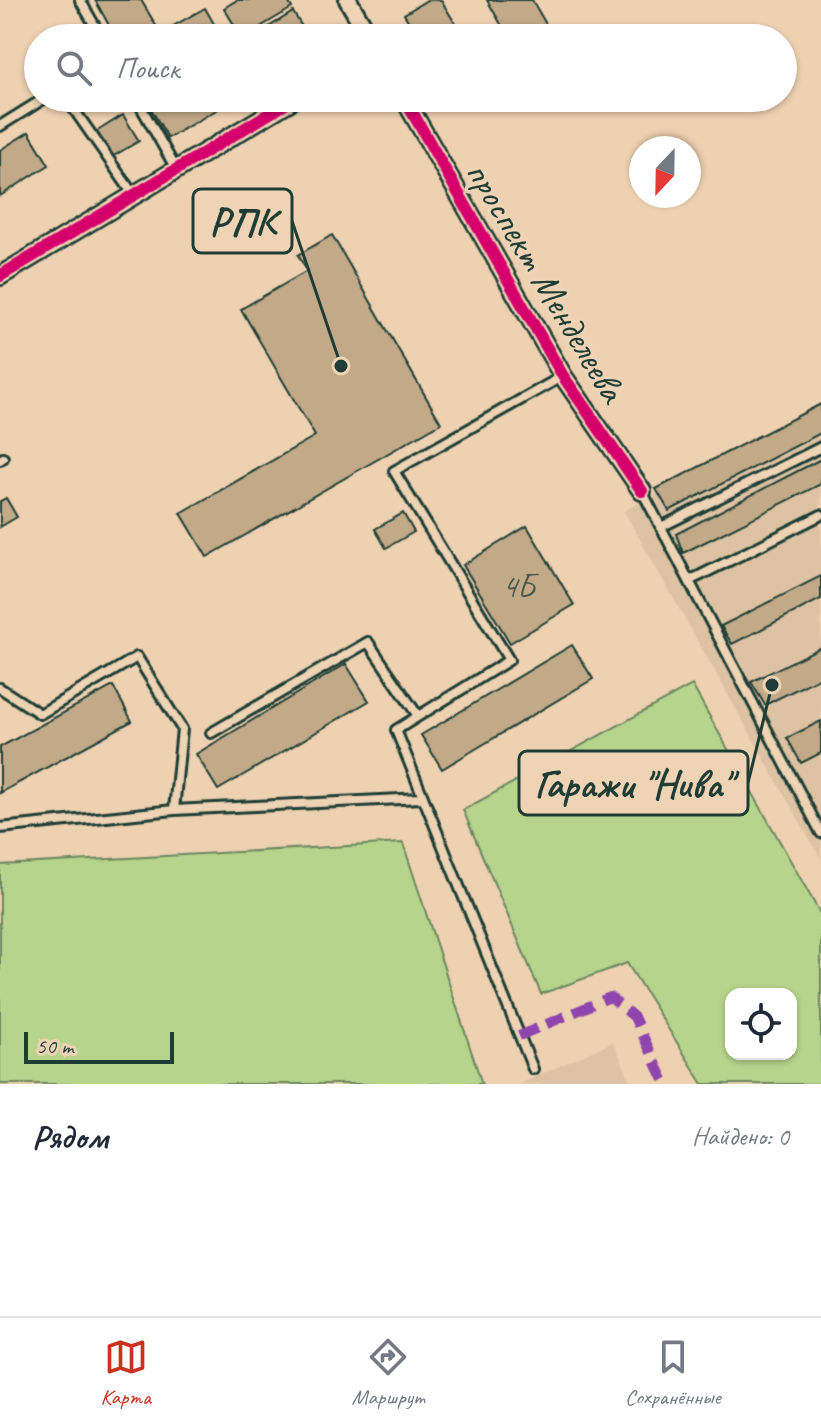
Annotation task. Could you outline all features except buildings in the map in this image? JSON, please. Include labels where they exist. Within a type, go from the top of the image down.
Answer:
[{"type":"street","points":[[348,0],[362,24]]},
{"type":"street","points":[[0,276],[272,112]]},
{"type":"street","name":"проспект Менделеева","points":[[412,112],[563,376],[642,491]]},
{"type":"lane","points":[[80,0],[94,24]]},
{"type":"lane","points":[[0,126],[24,111]]},
{"type":"lane","points":[[76,112],[133,194]]},
{"type":"lane","points":[[144,112],[176,169]]},
{"type":"lane","points":[[533,1069],[396,730],[509,660],[394,471],[563,376]]},
{"type":"lane","points":[[661,527],[821,447]]},
{"type":"lane","points":[[642,491],[821,833]]},
{"type":"lane","points":[[689,581],[821,515]]},
{"type":"lane","points":[[211,733],[368,642],[418,716]]},
{"type":"lane","points":[[0,688],[40,714],[137,657],[182,729],[174,810]]},
{"type":"lane","points":[[0,828],[174,810],[422,798]]},
{"type":"shaded area","points":[[821,406],[821,859],[624,511]]},
{"type":"shaded area","points":[[613,1042],[632,1084],[519,1084]]},
{"type":"green space","points":[[692,685],[821,915],[821,1084],[703,1084],[627,963],[541,994],[463,810]]},
{"type":"green space","points":[[403,843],[482,1084],[0,1084],[0,865]]},
{"type":"marked path","points":[[519,1036],[610,997],[634,1017],[666,1084]]},
{"type":"cycle path","points":[[0,276],[272,112]]},
{"type":"cycle path","points":[[412,112],[563,376],[642,491]]},
{"type":"place","name":"РПК","points":[[341,366]]},
{"type":"place","name":"Гаражи \"Нива\"","points":[[772,685]]}]
